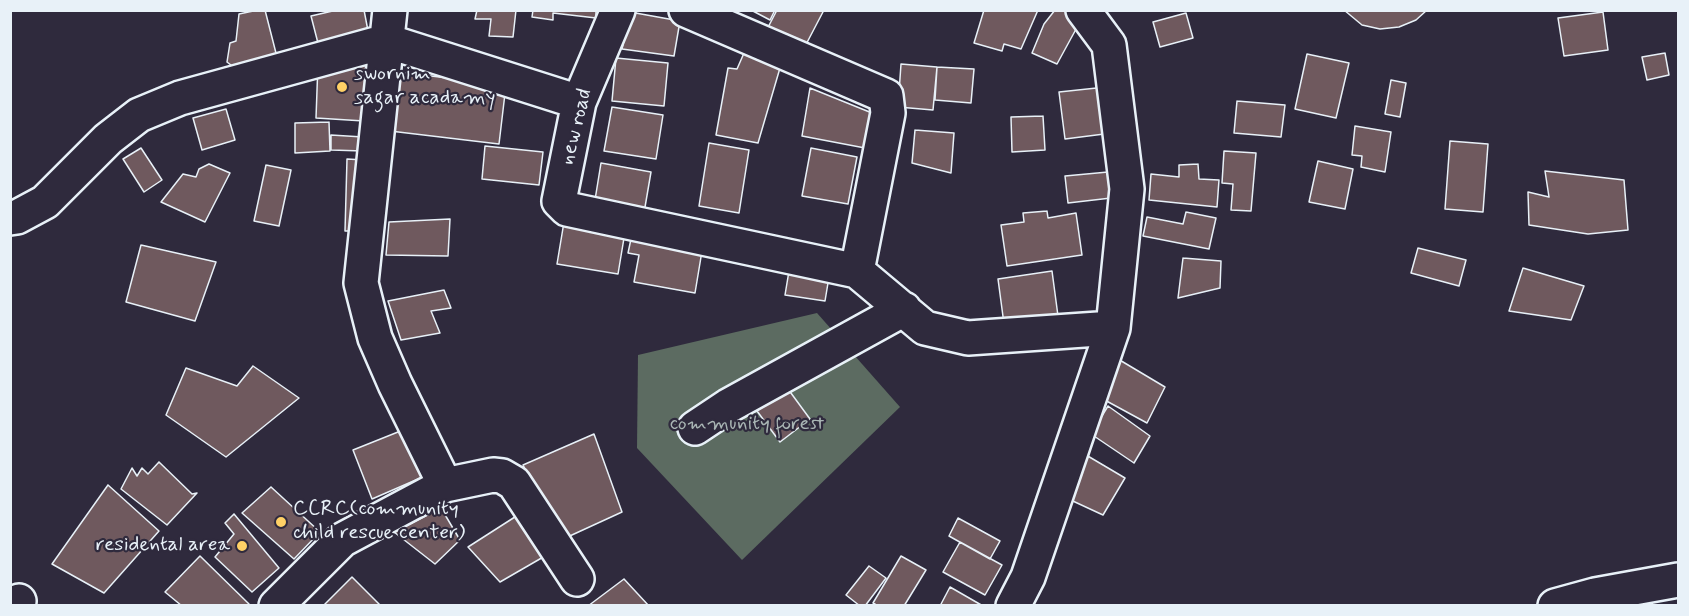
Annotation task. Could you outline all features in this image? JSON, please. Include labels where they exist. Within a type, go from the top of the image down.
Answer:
[{"type":"street","name":"new road","points":[[618,10],[579,102],[560,201],[567,209],[857,272]]},
{"type":"street","points":[[686,10],[886,96],[888,113],[857,272],[925,328],[968,338],[1113,328]]},
{"type":"street","points":[[1013,606],[1028,577],[1113,328],[1127,189],[1109,45],[1083,10]]},
{"type":"street","points":[[10,218],[17,217],[45,202],[108,139],[139,115],[180,98],[388,26],[579,102]]},
{"type":"street","points":[[388,26],[361,283],[375,338],[445,485]]},
{"type":"street","points":[[695,428],[728,406],[904,309]]},
{"type":"street","points":[[276,606],[342,540],[445,485],[493,475],[502,476],[514,483],[577,579]]},
{"type":"street","points":[[1555,606],[1595,595],[1678,580]]},
{"type":"green space","name":"community forest","points":[[817,313],[900,407],[742,560],[637,448],[638,355]]},
{"type":"building","points":[[265,10],[278,61],[236,69],[227,62],[230,43],[236,41],[239,14]]},
{"type":"building","points":[[337,10],[364,10],[369,36],[319,47],[311,16]]},
{"type":"building","points":[[477,10],[516,10],[513,37],[489,36],[491,19],[475,19]]},
{"type":"building","points":[[533,10],[596,10],[596,18],[553,13],[553,20],[532,17]]},
{"type":"building","points":[[751,10],[775,10],[770,20]]},
{"type":"building","points":[[777,10],[824,10],[801,54],[764,35]]},
{"type":"building","points":[[984,10],[1038,10],[1021,49],[1004,44],[1002,51],[974,43]]},
{"type":"building","points":[[1055,10],[1070,10],[1081,20],[1057,64],[1032,53],[1044,24]]},
{"type":"building","points":[[1344,10],[1427,10],[1416,20],[1399,27],[1380,29],[1362,25]]},
{"type":"building","points":[[630,12],[680,21],[674,56],[622,49]]},
{"type":"building","points":[[1603,12],[1608,50],[1564,56],[1558,18]]},
{"type":"building","points":[[1186,13],[1193,38],[1160,47],[1153,22]]},
{"type":"building","points":[[744,53],[780,68],[758,143],[716,135],[728,68],[737,69]]},
{"type":"building","points":[[1665,53],[1669,75],[1647,80],[1642,57]]},
{"type":"building","points":[[1307,54],[1349,63],[1336,118],[1295,109]]},
{"type":"building","name":"swornim sagar acadamy","points":[[369,56],[364,121],[316,118],[318,63]]},
{"type":"building","points":[[616,58],[668,63],[664,106],[612,101]]},
{"type":"building","points":[[901,64],[937,67],[933,110],[898,107]]},
{"type":"building","points":[[937,67],[974,69],[971,103],[935,100]]},
{"type":"building","points":[[398,72],[506,85],[499,144],[390,131]]},
{"type":"building","points":[[1391,80],[1406,83],[1400,117],[1385,114]]},
{"type":"building","points":[[1106,87],[1112,133],[1065,139],[1059,92]]},
{"type":"building","points":[[810,88],[872,113],[865,148],[802,136]]},
{"type":"building","points":[[1237,101],[1285,105],[1281,137],[1234,133]]},
{"type":"building","points":[[612,107],[663,115],[656,159],[604,151]]},
{"type":"building","points":[[226,109],[235,140],[202,150],[193,118]]},
{"type":"building","points":[[1043,116],[1045,150],[1012,152],[1011,117]]},
{"type":"building","points":[[329,122],[330,151],[295,153],[295,123]]},
{"type":"building","points":[[1355,126],[1391,132],[1385,172],[1361,167],[1362,156],[1352,155]]},
{"type":"building","points":[[915,130],[954,133],[951,173],[912,163]]},
{"type":"building","points":[[331,135],[363,137],[363,151],[331,150]]},
{"type":"building","points":[[1450,141],[1488,144],[1483,212],[1445,209]]},
{"type":"building","points":[[709,143],[749,150],[739,213],[699,206]]},
{"type":"building","points":[[485,146],[543,152],[539,185],[482,179]]},
{"type":"building","points":[[141,148],[162,180],[144,192],[123,159]]},
{"type":"building","points":[[811,148],[857,157],[848,204],[802,196]]},
{"type":"building","points":[[1224,151],[1256,153],[1251,211],[1231,210],[1233,184],[1222,183]]},
{"type":"building","points":[[347,159],[364,160],[362,231],[345,231]]},
{"type":"building","points":[[1318,161],[1353,169],[1345,209],[1309,202]]},
{"type":"building","points":[[601,163],[651,172],[644,213],[594,206]]},
{"type":"building","points":[[209,164],[230,173],[205,222],[161,202],[183,174],[196,177],[199,169]]},
{"type":"building","points":[[1198,164],[1199,179],[1219,180],[1217,207],[1149,200],[1151,174],[1179,177],[1179,165]]},
{"type":"building","points":[[266,165],[291,170],[279,226],[254,221]]},
{"type":"building","points":[[1545,171],[1624,180],[1628,230],[1588,234],[1529,225],[1528,192],[1549,197]]},
{"type":"building","points":[[1108,172],[1111,198],[1068,203],[1065,176]]},
{"type":"building","points":[[1047,211],[1048,218],[1076,213],[1082,255],[1007,266],[1001,225],[1024,222],[1023,213]]},
{"type":"building","points":[[1186,212],[1216,218],[1209,249],[1143,236],[1147,217],[1183,224]]},
{"type":"building","points":[[450,219],[448,256],[386,255],[389,222]]},
{"type":"building","points":[[564,222],[625,232],[618,274],[557,264]]},
{"type":"building","points":[[631,239],[702,251],[695,293],[634,282],[639,255],[628,253]]},
{"type":"building","points":[[141,245],[216,262],[195,321],[126,302]]},
{"type":"building","points":[[1418,248],[1466,260],[1459,286],[1411,273]]},
{"type":"building","points":[[1183,258],[1221,261],[1220,288],[1178,298]]},
{"type":"building","points":[[1523,268],[1584,286],[1571,320],[1509,311]]},
{"type":"building","points":[[789,271],[829,277],[825,301],[785,295]]},
{"type":"building","points":[[1052,271],[1058,316],[1004,324],[998,279]]},
{"type":"building","points":[[444,290],[451,308],[431,311],[440,333],[401,340],[388,301]]},
{"type":"building","points":[[1118,359],[1165,387],[1147,423],[1101,398]]},
{"type":"building","points":[[253,366],[299,398],[226,457],[166,415],[186,368],[237,386]]},
{"type":"building","points":[[788,389],[810,419],[780,442],[757,411]]},
{"type":"building","points":[[1108,406],[1150,436],[1134,463],[1091,434]]},
{"type":"building","points":[[408,428],[432,473],[372,499],[353,450]]},
{"type":"building","points":[[594,434],[622,512],[561,540],[523,465]]},
{"type":"building","points":[[1081,452],[1125,478],[1103,515],[1062,496]]},
{"type":"building","points":[[159,462],[192,494],[197,493],[167,525],[121,489],[132,468],[137,476],[142,468],[148,474]]},
{"type":"building","points":[[108,485],[159,531],[104,593],[52,564]]},
{"type":"building","name":"CCRC(community child rescue center)","points":[[271,487],[320,532],[294,559],[242,513]]},
{"type":"building","points":[[441,508],[460,540],[435,564],[394,532]]},
{"type":"building","name":"residental area","points":[[234,514],[279,568],[252,592],[215,557],[234,534],[225,523]]},
{"type":"building","points":[[518,515],[545,556],[500,582],[468,547]]},
{"type":"building","points":[[958,518],[1000,541],[990,559],[949,536]]},
{"type":"building","points":[[960,542],[1002,565],[985,595],[943,572]]},
{"type":"building","points":[[200,556],[249,604],[247,606],[182,606],[165,592]]},
{"type":"building","points":[[901,556],[926,570],[904,606],[878,606],[873,603]]},
{"type":"building","points":[[869,566],[886,578],[865,606],[860,606],[846,595]]},
{"type":"building","points":[[352,577],[381,606],[323,606]]},
{"type":"building","points":[[624,579],[649,606],[588,606]]},
{"type":"building","points":[[950,587],[983,606],[940,606]]},
{"type":"place","name":"swornim sagar acadamy","points":[[342,87]]},
{"type":"place","name":"CCRC(community child rescue center)","points":[[281,522]]},
{"type":"place","name":"residental area","points":[[242,546]]}]
